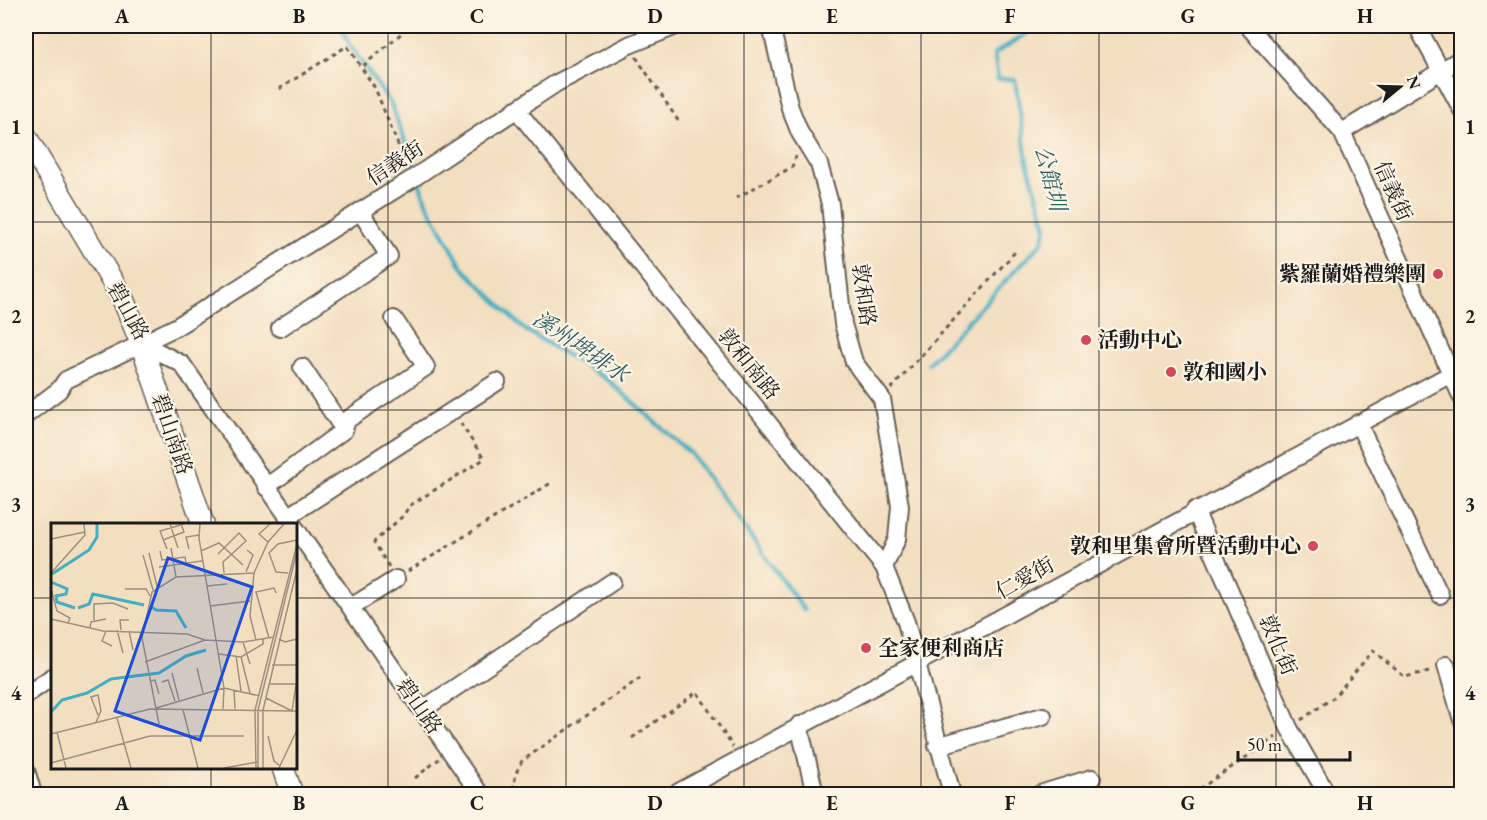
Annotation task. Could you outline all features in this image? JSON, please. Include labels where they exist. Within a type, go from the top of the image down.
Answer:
[{"type":"main road","name":"碧山路","points":[[26,137],[123,299],[141,343]]},
{"type":"main road","name":"碧山南路","points":[[141,343],[201,523]]},
{"type":"main road","points":[[283,769],[292,795]]},
{"type":"street","name":"信義街","points":[[26,415],[59,390],[66,380],[176,327],[412,179],[555,84],[629,45],[676,26]]},
{"type":"street","name":"敦和路","points":[[771,26],[790,108],[800,133],[819,164],[830,204],[843,324],[854,362],[882,399],[900,506],[897,539],[884,567]]},
{"type":"street","name":"信義街","points":[[1248,26],[1342,132],[1456,371],[1461,398]]},
{"type":"street","points":[[1417,26],[1461,110]]},
{"type":"street","points":[[1342,132],[1461,58]]},
{"type":"street","name":"敦和南路","points":[[516,109],[884,567],[906,622],[917,663]]},
{"type":"street","points":[[280,328],[389,256],[360,211]]},
{"type":"street","points":[[266,487],[344,430],[347,420],[426,367],[394,319]]},
{"type":"street","name":"碧山路","points":[[141,343],[182,364],[292,523]]},
{"type":"street","points":[[302,367],[344,430]]},
{"type":"street","name":"仁愛街","points":[[675,795],[1195,510],[1456,371]]},
{"type":"street","points":[[292,523],[452,410],[497,382]]},
{"type":"street","points":[[1358,423],[1440,595]]},
{"type":"street","name":"敦化街","points":[[1195,510],[1289,728],[1327,795]]},
{"type":"street","name":"碧山路","points":[[297,530],[480,795]]},
{"type":"street","points":[[351,607],[396,579]]},
{"type":"street","points":[[422,710],[612,582]]},
{"type":"street","points":[[917,663],[937,746],[952,795]]},
{"type":"street","points":[[1446,665],[1461,720]]},
{"type":"street","points":[[26,695],[51,678]]},
{"type":"street","points":[[937,746],[1043,717]]},
{"type":"street","points":[[799,725],[815,795]]},
{"type":"street","points":[[26,770],[33,795]]},
{"type":"street","points":[[1040,795],[1092,778]]},
{"type":"path","points":[[363,66],[410,26]]},
{"type":"path","points":[[629,45],[679,122]]},
{"type":"path","points":[[279,90],[347,46],[363,66],[375,88],[412,179]]},
{"type":"path","points":[[736,198],[792,167],[800,133]]},
{"type":"path","points":[[882,399],[1015,252]]},
{"type":"path","points":[[452,410],[484,459],[409,506],[404,516],[374,542],[396,579],[551,483]]},
{"type":"path","points":[[1192,795],[1334,697],[1373,651],[1406,677],[1446,665]]},
{"type":"path","points":[[504,795],[515,785],[515,775],[522,760],[644,676]]},
{"type":"path","points":[[632,738],[697,692],[741,758]]},
{"type":"path","points":[[415,778],[450,751]]},
{"type":"waterway","name":"溪州埤排水","points":[[341,26],[349,44],[391,104],[416,171]]},
{"type":"waterway","name":"公館圳","points":[[928,364],[1042,242],[1046,227],[1027,161],[1015,79],[998,79],[994,54],[1026,34],[1024,26]]},
{"type":"waterway","name":"溪州埤排水","points":[[418,179],[426,202],[462,267],[524,329],[608,380],[691,454],[804,610]]},
{"type":"place","name":"紫羅蘭婚禮樂團","points":[[1438,274]]},
{"type":"place","name":"活動中心","points":[[1086,340]]},
{"type":"place","name":"敦和國小","points":[[1171,372]]},
{"type":"place","name":"敦和里集會所暨活動中心","points":[[1313,546]]},
{"type":"place","name":"全家便利商店","points":[[866,648]]}]
